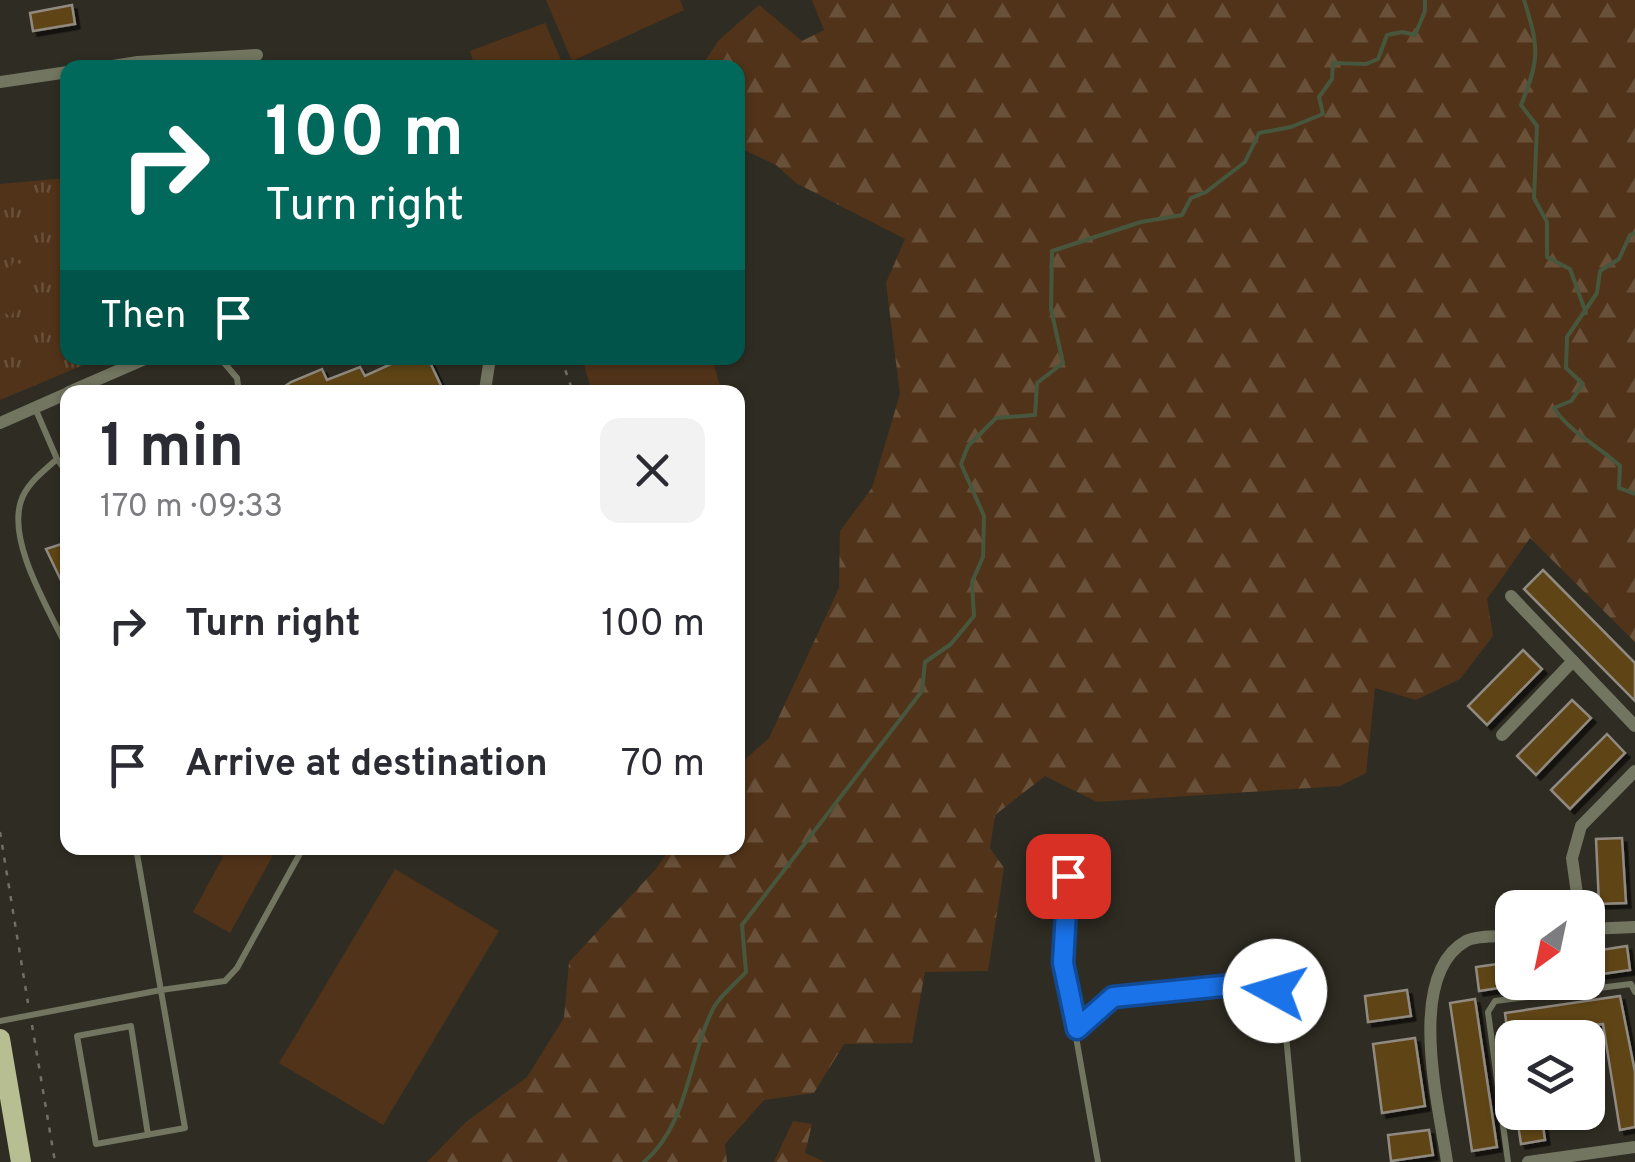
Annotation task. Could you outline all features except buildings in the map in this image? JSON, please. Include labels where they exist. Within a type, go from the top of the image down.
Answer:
[{"type":"main road","points":[[0,1040],[21,1162]]},
{"type":"street","points":[[172,60],[256,55]]},
{"type":"street","points":[[0,82],[60,73]]},
{"type":"street","points":[[86,385],[131,365]]},
{"type":"street","points":[[0,423],[60,397]]},
{"type":"street","points":[[1510,596],[1635,726]]},
{"type":"street","points":[[1502,735],[1573,662]]},
{"type":"street","points":[[1576,890],[1572,858],[1581,826],[1635,771]]},
{"type":"street","points":[[1605,928],[1635,927]]},
{"type":"street","points":[[1447,1162],[1428,1022],[1439,969],[1467,940],[1495,938]]},
{"type":"street","points":[[1528,1162],[1583,1158],[1635,1147]]},
{"type":"lane","points":[[35,408],[60,463]]},
{"type":"lane","points":[[57,459],[32,481],[22,498],[18,536],[60,632]]},
{"type":"lane","points":[[137,855],[186,1128],[96,1144],[77,1036],[131,1026],[148,1134]]},
{"type":"lane","points":[[0,1021],[161,990],[225,982],[299,855]]},
{"type":"lane","points":[[1068,876],[1063,963],[1098,1162]]},
{"type":"lane","points":[[1077,1029],[1113,997],[1262,982],[1275,991],[1283,1004],[1298,1162]]},
{"type":"lane","points":[[1508,1162],[1488,1012],[1496,1001],[1630,984],[1635,992]]},
{"type":"path","points":[[0,832],[55,1162]]},
{"type":"green space","points":[[546,0],[680,0],[684,10],[572,60]]},
{"type":"green space","points":[[812,0],[1635,0],[1635,642],[1530,538],[1487,599],[1493,636],[1460,679],[1416,700],[1375,688],[1366,773],[1340,786],[1097,802],[1045,776],[995,815],[990,848],[1004,868],[988,971],[925,972],[912,1043],[844,1044],[814,1093],[764,1100],[725,1144],[727,1162],[427,1162],[466,1122],[527,1077],[564,1018],[569,962],[665,855],[745,855],[745,760],[769,738],[839,588],[840,531],[872,488],[900,394],[886,283],[905,239],[796,183],[776,165],[745,150],[745,60],[706,60],[719,40],[759,5],[802,41],[824,30]]},
{"type":"green space","points":[[545,23],[561,60],[473,60],[470,51]]},
{"type":"green space","points":[[60,179],[60,365],[83,365],[0,400],[0,184]]},
{"type":"green space","points":[[14,261],[34,272],[11,316],[0,311],[0,288]]},
{"type":"green space","points":[[584,365],[714,365],[720,385],[590,385]]},
{"type":"green space","points":[[219,855],[273,855],[230,933],[193,912],[223,857]]},
{"type":"green space","points":[[395,869],[499,931],[383,1125],[279,1063]]},
{"type":"green space","points":[[793,1121],[812,1124],[805,1153],[825,1162],[774,1162]]},
{"type":"waterway","points":[[644,1162],[670,1129],[714,1007],[746,972],[742,925],[922,691],[925,662],[951,644],[974,616],[972,582],[983,557],[984,516],[961,464],[968,446],[996,418],[1035,415],[1037,383],[1063,363],[1051,309],[1052,251],[1141,222],[1182,215],[1191,198],[1206,192],[1245,162],[1259,133],[1291,127],[1323,114],[1319,97],[1332,79],[1333,63],[1366,64],[1378,59],[1387,35],[1415,35],[1425,11],[1425,0]]},
{"type":"waterway","points":[[1524,0],[1535,53],[1532,76],[1521,105],[1537,126],[1534,198],[1547,222],[1547,257],[1570,269],[1586,313]]},
{"type":"waterway","points":[[1635,233],[1630,235],[1619,259],[1600,271],[1597,293],[1567,337],[1566,368],[1583,384],[1571,401],[1554,408],[1568,425],[1620,466],[1619,488],[1635,494]]},
{"type":"route","points":[[1068,876],[1063,963],[1077,1029],[1113,997],[1262,982],[1275,991]]}]
